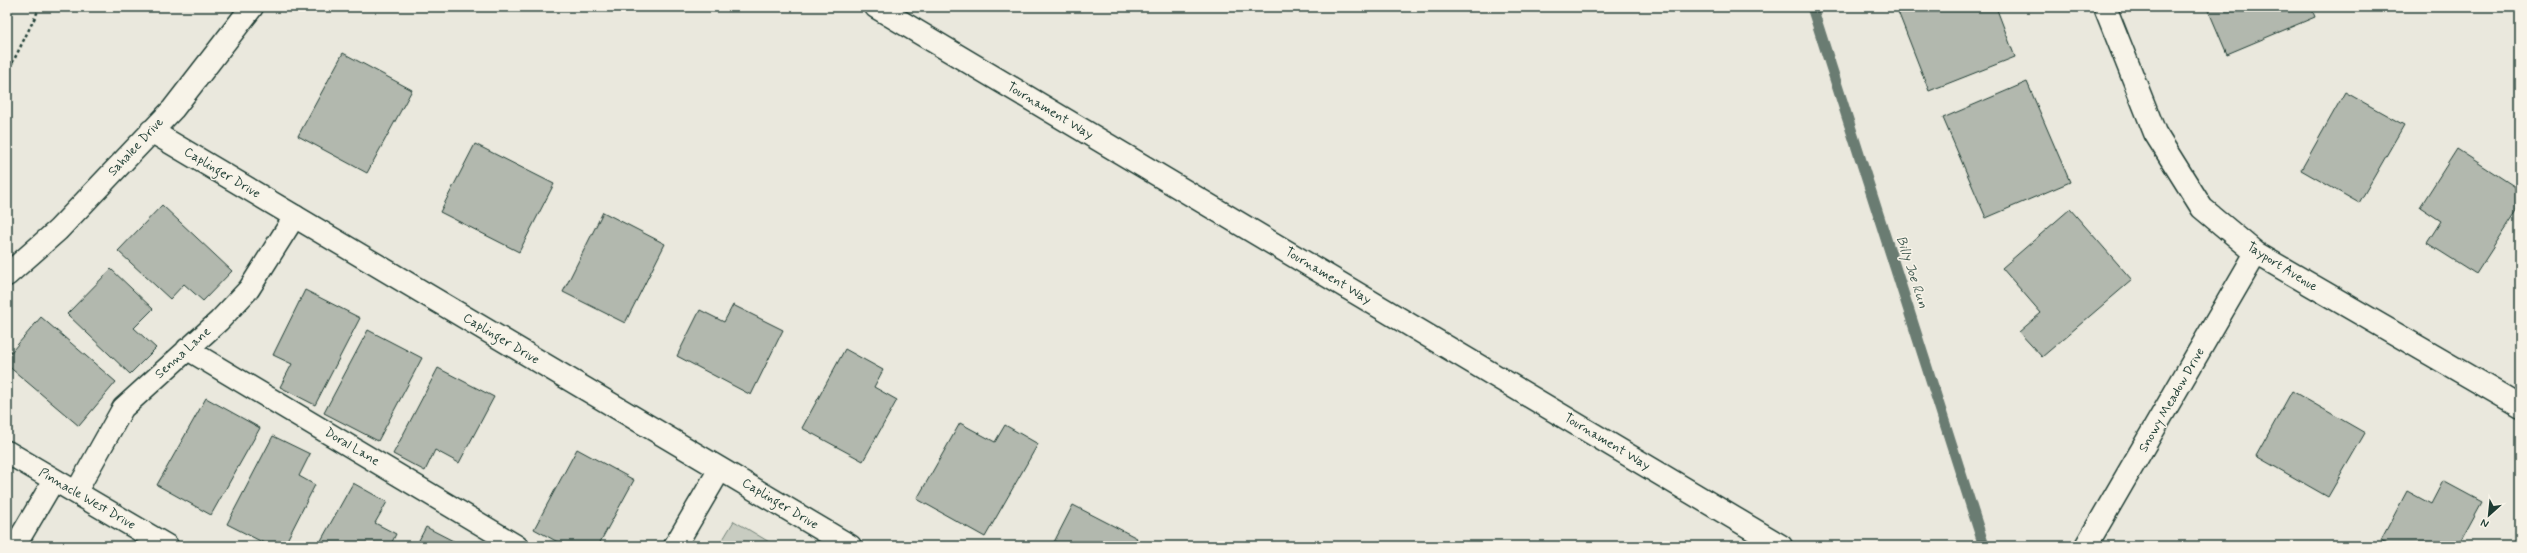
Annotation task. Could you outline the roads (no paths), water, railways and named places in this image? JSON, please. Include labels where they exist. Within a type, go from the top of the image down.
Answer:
[{"type":"street","name":"Sahalee Drive","points":[[7,275],[58,230],[173,109],[252,7]]},
{"type":"street","name":"Tournament Way","points":[[876,7],[1781,546]]},
{"type":"street","name":"Tayport Avenue","points":[[2105,7],[2155,133],[2202,208],[2256,253],[2520,406]]},
{"type":"street","name":"Caplinger Drive","points":[[151,131],[850,546]]},
{"type":"street","name":"Snowy Meadow Drive","points":[[2086,546],[2256,253]]},
{"type":"street","name":"Pinnacle West Drive","points":[[7,452],[167,546]]},
{"type":"street","points":[[675,546],[720,469]]},
{"type":"lane","name":"Senna Lane","points":[[76,492],[123,408],[219,321],[249,289],[294,216]]},
{"type":"lane","name":"Doral Lane","points":[[187,349],[517,546]]},
{"type":"lane","points":[[15,546],[54,480]]},
{"type":"waterway","name":"Billy Joe Run","points":[[1812,7],[1984,546]]}]
